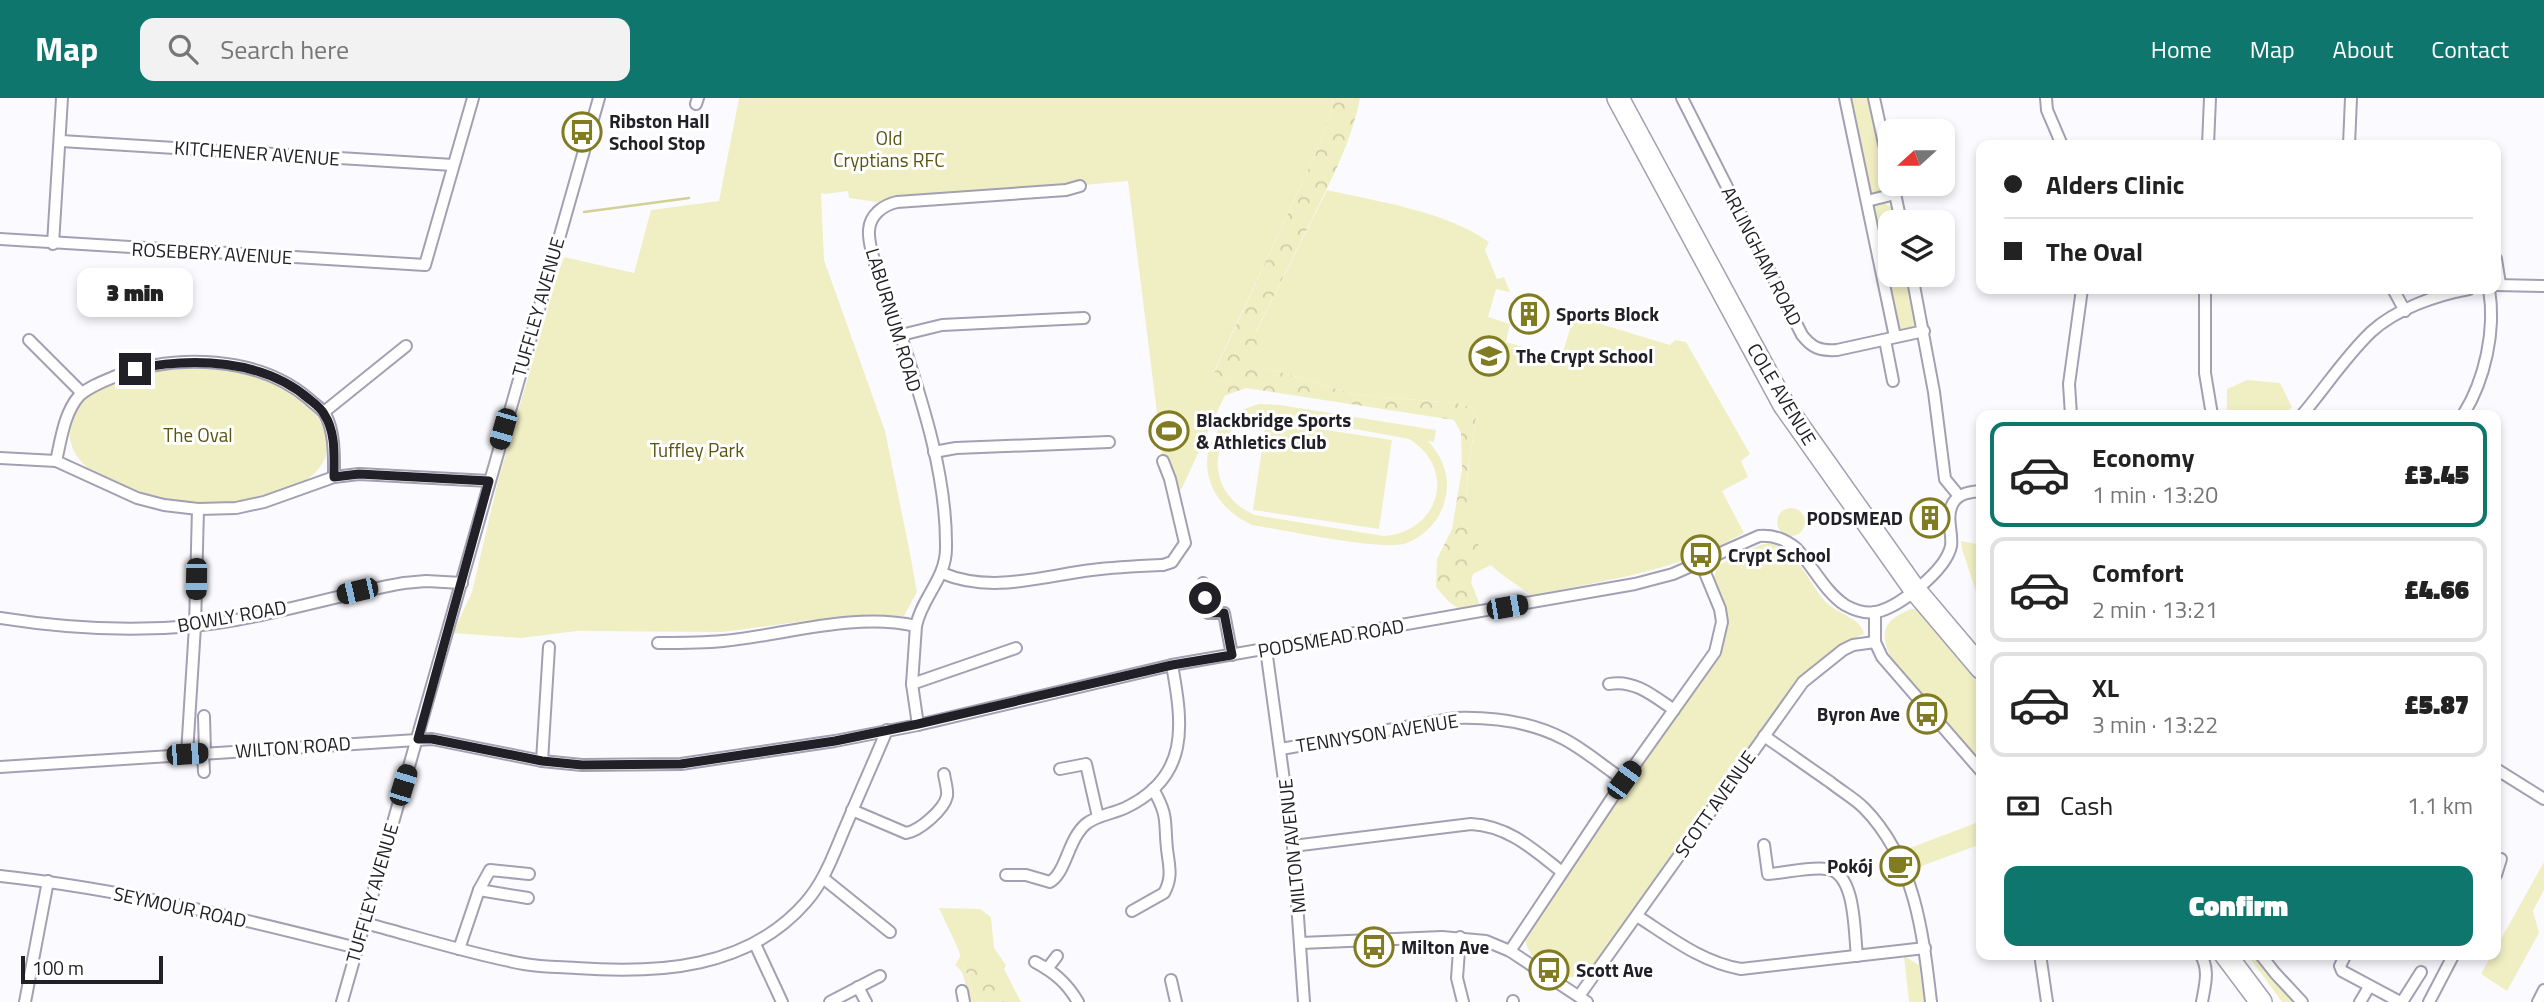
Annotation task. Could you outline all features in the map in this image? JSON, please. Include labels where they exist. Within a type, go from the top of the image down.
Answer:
[{"type":"highway","name":"COLE AVENUE","points":[[1618,98],[1784,405],[1915,590],[1976,662]]},
{"type":"highway","points":[[2229,960],[2260,1002]]},
{"type":"street","points":[[54,244],[62,98]]},
{"type":"street","points":[[453,165],[473,98]]},
{"type":"street","name":"TUFFLEY AVENUE","points":[[342,1002],[599,98]]},
{"type":"street","name":"ARLINGHAM ROAD","points":[[1682,98],[1802,335],[1810,345],[1822,351],[1924,331]]},
{"type":"street","points":[[1845,98],[1867,201],[1890,338],[1893,381]]},
{"type":"street","points":[[1874,98],[1879,119]]},
{"type":"street","points":[[2046,98],[2047,110],[2060,140]]},
{"type":"street","points":[[2208,140],[2210,98]]},
{"type":"street","points":[[2349,140],[2351,98]]},
{"type":"street","name":"KITCHENER AVENUE","points":[[61,141],[453,165]]},
{"type":"street","name":"ROSEBERY AVENUE","points":[[0,239],[425,265],[453,165]]},
{"type":"street","name":"LABURNUM ROAD","points":[[918,724],[912,684],[916,626],[919,610],[942,573],[946,553],[946,520],[934,452],[901,335],[869,238],[869,227],[879,210],[897,202],[1066,190],[1080,186]]},
{"type":"street","points":[[1867,201],[1878,196]]},
{"type":"street","points":[[2501,286],[2544,286]]},
{"type":"street","points":[[1915,287],[1934,392],[1945,479],[1959,496]]},
{"type":"street","points":[[2071,410],[2069,384],[2081,294]]},
{"type":"street","points":[[2205,294],[2205,373],[2211,410]]},
{"type":"street","points":[[2396,294],[2405,311]]},
{"type":"street","points":[[2306,410],[2372,331],[2405,311],[2449,294]]},
{"type":"street","points":[[2465,410],[2480,380],[2494,294]]},
{"type":"street","points":[[901,335],[942,325],[1084,318]]},
{"type":"street","points":[[29,340],[82,393]]},
{"type":"street","points":[[324,412],[406,346]]},
{"type":"street","points":[[56,461],[72,405],[82,393],[135,369],[165,363],[233,365],[264,373],[296,388],[324,412],[332,433],[334,477]]},
{"type":"street","points":[[934,452],[956,448],[1109,442]]},
{"type":"street","points":[[0,458],[56,461],[137,498],[198,509],[236,508],[264,502],[334,477],[359,474],[489,481]]},
{"type":"street","points":[[942,573],[985,583],[1005,584],[1093,570],[1172,562],[1185,543],[1163,461]]},
{"type":"street","points":[[1976,492],[1959,496],[1952,505],[1949,517],[1951,545],[1946,559],[1915,590],[1893,605],[1875,612],[1875,642],[1882,657],[1976,765]]},
{"type":"street","points":[[187,754],[195,626],[198,509]]},
{"type":"street","name":"PODSMEAD ROAD","points":[[418,739],[432,739],[542,761],[582,765],[681,764],[918,724],[1172,665],[1605,590],[1658,578],[1701,563],[1746,541],[1770,535],[1796,548],[1844,604],[1862,612],[1875,612]]},
{"type":"street","points":[[1510,951],[1624,780],[1716,652],[1722,622],[1720,609],[1701,563]]},
{"type":"street","name":"BOWLY ROAD","points":[[0,618],[128,629],[195,626],[404,583],[462,583]]},
{"type":"street","points":[[1203,583],[1208,613],[1224,613],[1232,655]]},
{"type":"street","points":[[658,643],[723,641],[828,624],[901,623],[916,626]]},
{"type":"street","points":[[753,636],[756,649]]},
{"type":"street","name":"SCOTT AVENUE","points":[[1583,999],[1637,916],[1803,682],[1843,650],[1853,645],[1875,642]]},
{"type":"street","points":[[542,761],[549,647]]},
{"type":"street","points":[[912,684],[1016,648]]},
{"type":"street","name":"MILTON AVENUE","points":[[1266,649],[1293,846],[1304,1002]]},
{"type":"street","points":[[1006,875],[1026,874],[1050,882],[1056,878],[1073,839],[1086,824],[1124,808],[1153,789],[1175,758],[1180,735],[1181,719],[1172,665]]},
{"type":"street","points":[[1609,684],[1624,681],[1648,692],[1674,710]]},
{"type":"street","points":[[204,716],[204,772]]},
{"type":"street","name":"TENNYSON AVENUE","points":[[1281,749],[1456,718],[1483,718],[1529,726],[1564,738],[1624,780]]},
{"type":"street","points":[[365,923],[525,964],[607,971],[661,969],[699,964],[730,955],[754,944],[806,903],[823,878],[887,730]]},
{"type":"street","points":[[1764,736],[1863,807],[1896,853],[1916,899],[1931,1002]]},
{"type":"street","name":"WILTON ROAD","points":[[0,767],[418,739]]},
{"type":"street","points":[[1060,769],[1086,764],[1098,817]]},
{"type":"street","points":[[2501,772],[2544,799]]},
{"type":"street","points":[[852,810],[906,833],[914,832],[944,803],[948,794],[944,774]]},
{"type":"street","points":[[1132,911],[1164,893],[1171,873],[1167,820],[1153,789]]},
{"type":"street","points":[[1293,846],[1471,824],[1484,825],[1522,840],[1562,872]]},
{"type":"street","points":[[1764,845],[1768,874],[1826,869],[1840,874],[1849,889],[1857,956]]},
{"type":"street","points":[[459,949],[479,890],[490,870],[529,874]]},
{"type":"street","name":"SEYMOUR ROAD","points":[[0,876],[48,881],[164,901],[357,948]]},
{"type":"street","points":[[823,878],[890,932]]},
{"type":"street","points":[[25,1002],[48,881]]},
{"type":"street","points":[[479,890],[528,898]]},
{"type":"street","points":[[1164,893],[1173,903]]},
{"type":"street","points":[[1637,916],[1697,955],[1724,966],[1741,969],[1925,948]]},
{"type":"street","points":[[1460,937],[1457,978],[1463,1002]]},
{"type":"street","points":[[1301,943],[1460,937],[1486,941],[1510,951],[1583,999]]},
{"type":"street","points":[[754,944],[782,1002]]},
{"type":"street","points":[[1047,969],[1056,956]]},
{"type":"street","points":[[2041,960],[2047,1002]]},
{"type":"street","points":[[2202,1002],[2206,974],[2204,960]]},
{"type":"street","points":[[2264,960],[2302,1002]]},
{"type":"street","points":[[2343,960],[2340,966],[2342,971],[2401,1002],[2421,972]]},
{"type":"street","points":[[2429,1002],[2451,960]]},
{"type":"street","points":[[1035,962],[1058,975],[1078,1002]]},
{"type":"street","points":[[830,1002],[880,976]]},
{"type":"street","points":[[1171,980],[1176,1002]]},
{"type":"street","points":[[858,987],[866,1002]]},
{"type":"street","points":[[2360,1002],[2369,987]]},
{"type":"street","points":[[2538,1002],[2544,990]]},
{"type":"green space","name":"Tuffley Park","points":[[739,98],[1333,98],[1331,112],[1316,153],[1214,372],[1231,382],[1182,488],[1173,497],[1163,461],[1128,181],[897,202],[849,198],[848,191],[821,193],[824,260],[885,431],[909,548],[917,592],[904,616],[827,618],[722,632],[577,631],[521,638],[453,633],[472,592],[498,481],[564,257],[634,273],[651,210],[719,201]]},
{"type":"green space","points":[[1333,98],[1360,98],[1352,130],[1333,175],[1256,331],[1257,350],[1267,368],[1356,395],[1456,403],[1473,408],[1476,418],[1467,477],[1468,511],[1479,546],[1491,565],[1473,574],[1471,582],[1480,605],[1459,609],[1436,587],[1437,559],[1452,529],[1462,469],[1461,433],[1454,420],[1246,388],[1224,396],[1231,382],[1214,373],[1316,153],[1331,112]]},
{"type":"green space","points":[[1848,98],[1870,98],[1878,136],[1878,194],[1868,190]]},
{"type":"green space","points":[[1327,190],[1432,215],[1472,231],[1489,242],[1485,250],[1497,279],[1504,277],[1510,292],[1496,289],[1488,317],[1510,324],[1506,342],[1561,358],[1574,316],[1670,345],[1675,340],[1686,342],[1750,454],[1741,461],[1748,477],[1722,491],[1744,533],[1719,546],[1667,566],[1531,595],[1500,573],[1479,549],[1471,532],[1468,514],[1468,475],[1476,418],[1473,408],[1456,403],[1356,395],[1267,368],[1256,350],[1256,332]]},
{"type":"green space","points":[[1884,203],[1894,210],[1878,210],[1878,236],[1873,211],[1873,205]]},
{"type":"green space","points":[[1888,287],[1910,287],[1917,319],[1912,329],[1902,331],[1896,324]]},
{"type":"green space","name":"The Oval","points":[[176,366],[218,368],[250,374],[285,389],[305,403],[319,419],[327,437],[326,454],[317,471],[298,485],[269,496],[211,504],[173,501],[128,490],[90,470],[77,456],[69,433],[75,410],[81,400],[93,391],[115,382]]},
{"type":"green space","points":[[2247,380],[2280,383],[2292,407],[2289,410],[2227,410],[2227,389]]},
{"type":"green space","points":[[1259,404],[1280,405],[1436,430],[1434,442],[1428,441],[1442,461],[1446,476],[1447,492],[1440,514],[1420,536],[1407,543],[1394,545],[1355,543],[1252,525],[1232,512],[1218,497],[1209,479],[1207,461],[1211,443],[1221,427],[1237,413]],"holes":[[[1261,414],[1409,439],[1424,452],[1434,466],[1436,497],[1429,511],[1418,523],[1403,532],[1384,536],[1255,515],[1238,505],[1227,492],[1220,477],[1218,462],[1221,447],[1229,433],[1243,422]]]},
{"type":"green space","points":[[1266,421],[1392,440],[1379,529],[1253,510]]},
{"type":"green space","points":[[1791,508],[1801,512],[1805,522],[1801,532],[1791,536],[1781,532],[1777,522],[1781,512]]},
{"type":"green space","points":[[1961,541],[1976,544],[1976,592]]},
{"type":"green space","points":[[1770,543],[1789,553],[1827,603],[1854,620],[1864,634],[1842,643],[1800,679],[1588,974],[1568,977],[1548,969],[1531,954],[1525,935],[1721,651],[1727,620],[1714,577],[1718,565]]},
{"type":"green space","points":[[1919,609],[1976,672],[1976,757],[1891,659],[1885,641],[1886,628],[1902,613]]},
{"type":"green space","points":[[1976,823],[1976,846],[1911,870],[1902,851]]},
{"type":"green space","points":[[2544,862],[2544,890],[2533,911],[2539,933],[2507,991],[2481,974],[2489,960],[2501,960],[2501,939]]},
{"type":"green space","points":[[939,908],[980,909],[991,917],[994,948],[1006,965],[1004,969],[1021,1002],[981,1002],[961,958],[977,1002],[971,1002],[962,973],[955,965],[961,955]]},
{"type":"green space","points":[[973,942],[1004,1002],[977,1002],[957,946]]},
{"type":"green space","points":[[1904,956],[1919,965],[1924,1002],[1909,1002]]},
{"type":"green space","points":[[2251,960],[2258,960],[2269,966],[2305,1002],[2282,1002]]},
{"type":"waterway","points":[[584,212],[689,198]]},
{"type":"place","name":"Ribston Hall School Stop","points":[[582,132]]},
{"type":"place","name":"Sports Block","points":[[1529,314]]},
{"type":"place","name":"The Crypt School","points":[[1489,356]]},
{"type":"place","name":"Blackbridge Sports & Athletics Club","points":[[1169,431]]},
{"type":"place","name":"PODSMEAD","points":[[1930,518]]},
{"type":"place","name":"Crypt School","points":[[1701,555]]},
{"type":"place","name":"Byron Ave","points":[[1927,714]]},
{"type":"place","name":"Pokój","points":[[1900,866]]},
{"type":"place","name":"Milton Ave","points":[[1374,947]]},
{"type":"place","name":"Scott Ave","points":[[1549,970]]},
{"type":"route","points":[[135,369],[165,363],[233,365],[264,373],[296,388],[324,412],[332,433],[334,477],[359,474],[489,481],[418,739],[432,739],[542,761],[582,765],[681,764],[835,741],[1172,665],[1232,655],[1224,613],[1208,613],[1205,598]]},
{"type":"park label","name":"Old Cryptians RFC","points":[[889,149]]}]
